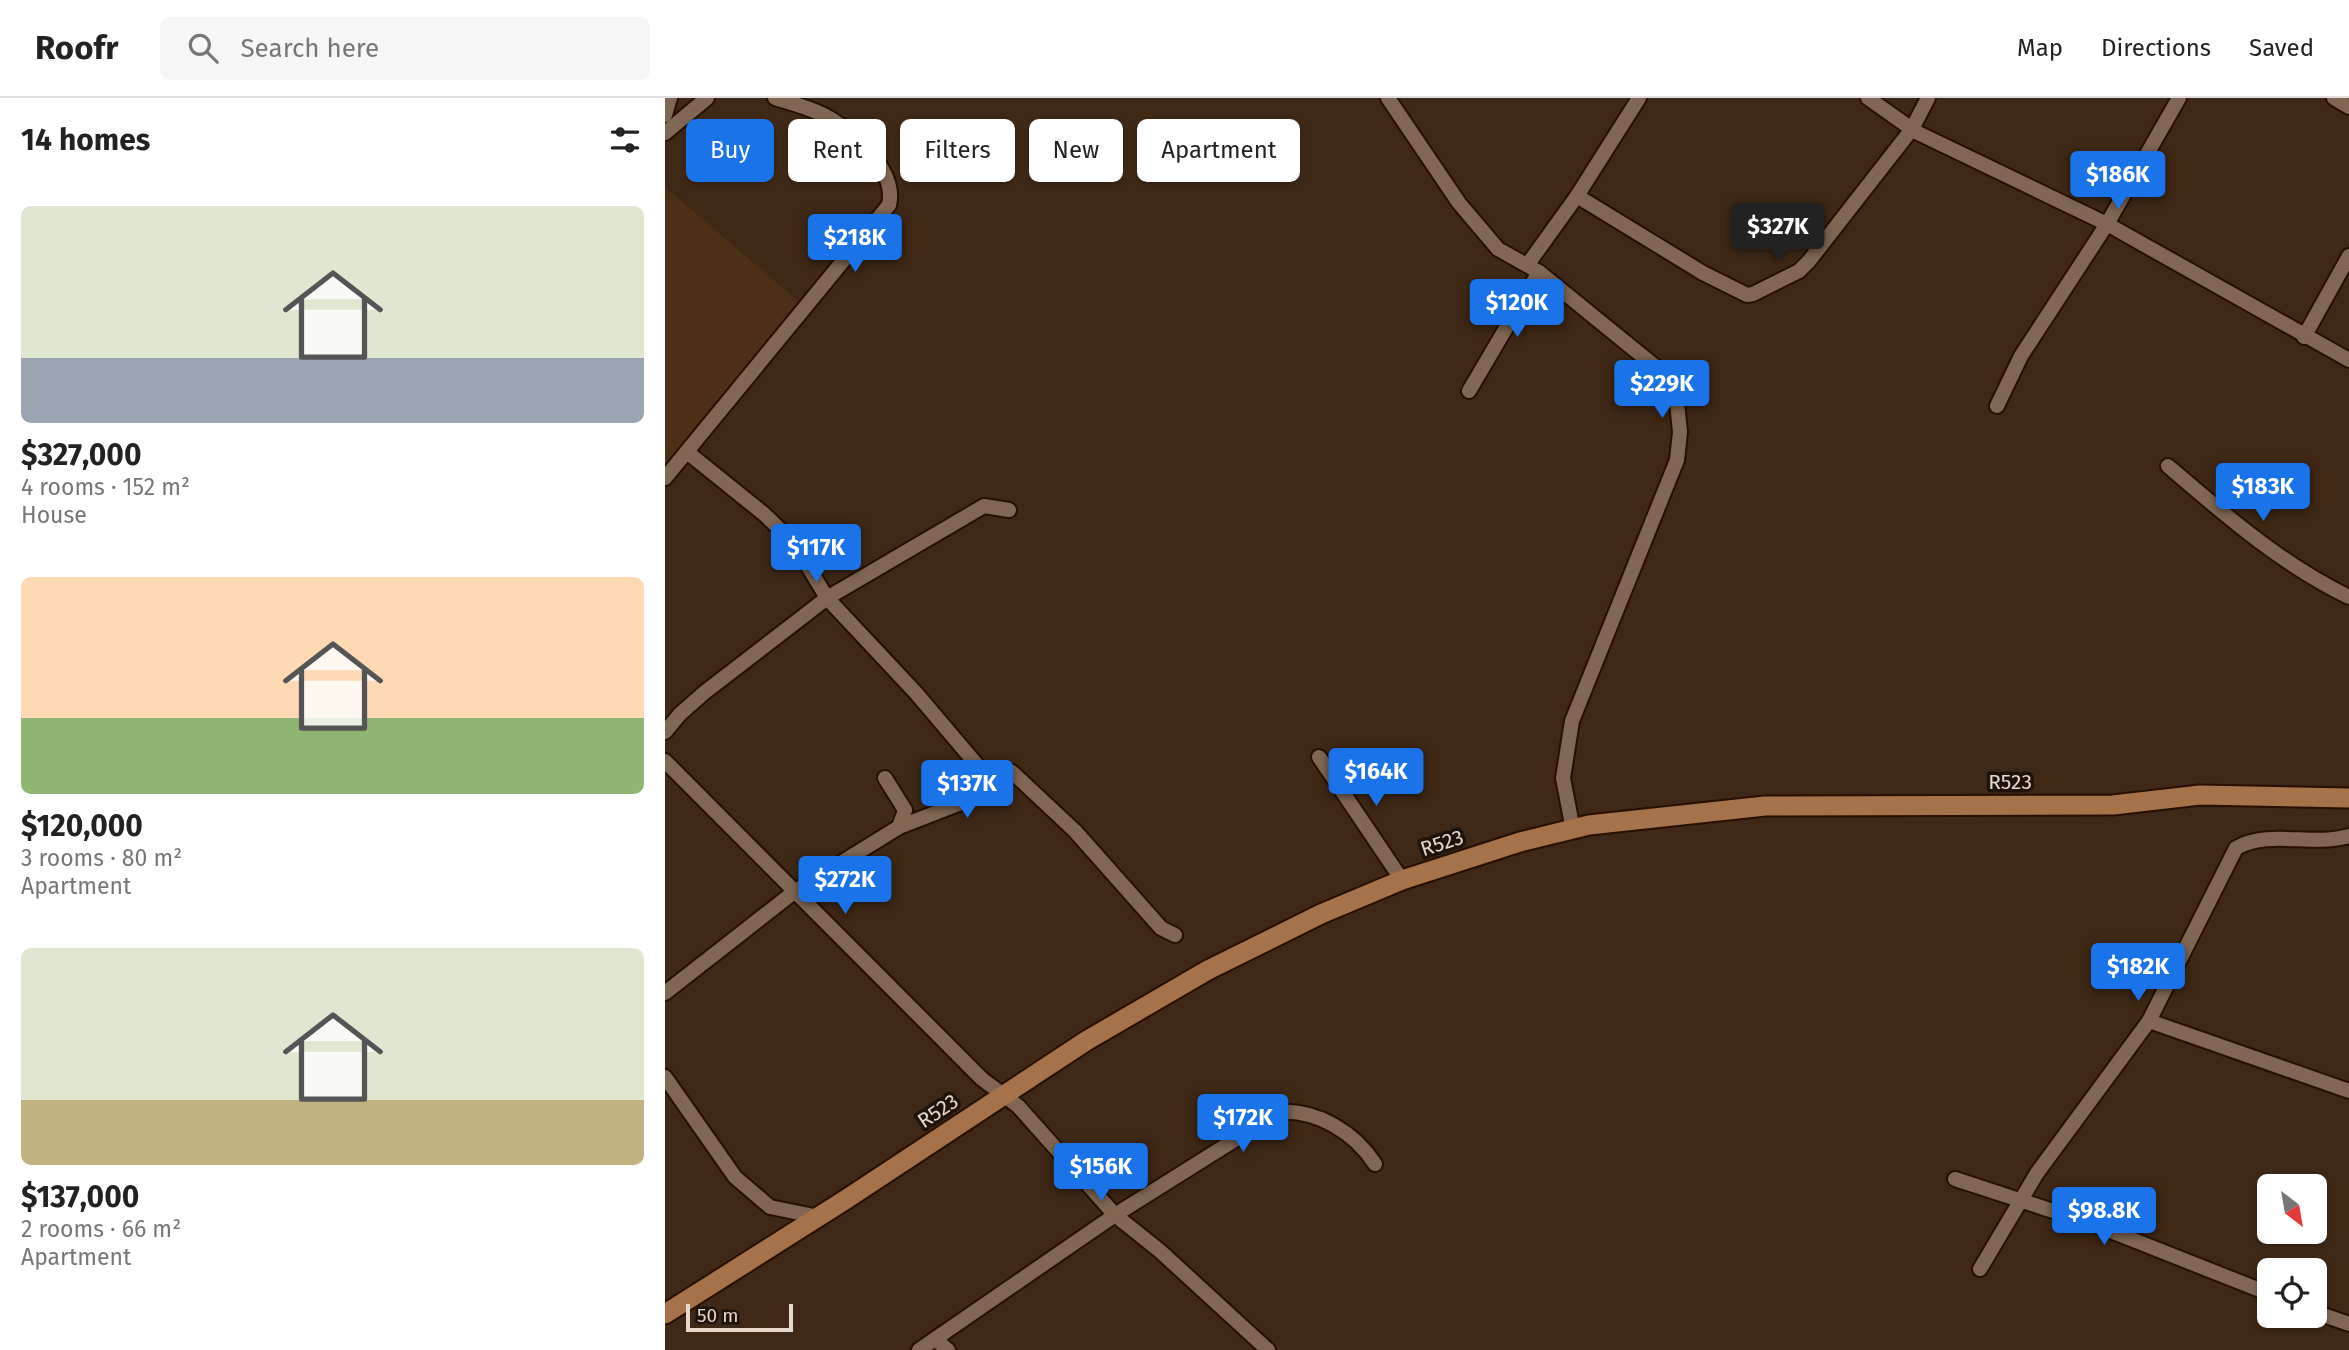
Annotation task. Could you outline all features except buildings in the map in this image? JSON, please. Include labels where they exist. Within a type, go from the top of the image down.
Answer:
[{"type":"main road","name":"R523","points":[[665,1314],[819,1217],[1086,1041],[1208,970],[1321,914],[1402,880],[1520,842],[1573,830],[1765,806],[2113,805],[2200,795],[2349,798]]},
{"type":"street","points":[[665,115],[670,98]]},
{"type":"street","points":[[665,133],[707,98]]},
{"type":"street","points":[[665,478],[889,205],[892,192],[875,158],[832,120],[775,98]]},
{"type":"street","points":[[1388,98],[1459,203],[1498,249],[1534,268],[1657,368],[1669,384],[1680,421],[1677,460],[1572,721],[1563,778],[1573,830]]},
{"type":"street","points":[[1469,391],[1534,268],[1639,98]]},
{"type":"street","points":[[1868,98],[1912,129],[2107,224],[2349,360]]},
{"type":"street","points":[[1577,196],[1703,273],[1747,295],[1753,294],[1799,271],[1809,261],[1912,129],[1928,98]]},
{"type":"street","points":[[1997,406],[2021,356],[2107,224],[2179,98]]},
{"type":"street","points":[[2334,98],[2349,107]]},
{"type":"street","points":[[2304,337],[2349,256]]},
{"type":"street","points":[[687,452],[764,514],[795,543],[827,598],[916,693],[994,785]]},
{"type":"street","points":[[2168,466],[2240,528],[2313,579],[2349,597]]},
{"type":"street","points":[[665,732],[680,714],[705,692],[827,598],[984,506],[1009,510]]},
{"type":"street","points":[[1319,757],[1402,880]]},
{"type":"street","points":[[665,761],[982,1079],[1018,1106],[1115,1215],[1160,1251],[1268,1350]]},
{"type":"street","points":[[665,993],[794,892],[899,827],[966,801],[1012,772],[1075,831],[1161,928],[1175,935]]},
{"type":"street","points":[[885,778],[905,810],[899,827]]},
{"type":"street","points":[[1980,1269],[2020,1200],[2149,1021],[2236,848],[2260,840],[2334,841],[2349,836]]},
{"type":"street","points":[[2149,1021],[2349,1091]]},
{"type":"street","points":[[665,1077],[735,1177],[770,1207],[819,1217]]},
{"type":"street","points":[[919,1350],[1115,1215],[1279,1112],[1310,1115],[1341,1129],[1365,1149],[1375,1164]]},
{"type":"street","points":[[1955,1179],[2200,1264],[2257,1288]]},
{"type":"street","points":[[2327,1316],[2349,1324]]},
{"type":"street","points":[[935,1339],[948,1350]]},
{"type":"shaded area","points":[[665,187],[799,302],[665,466]]}]
